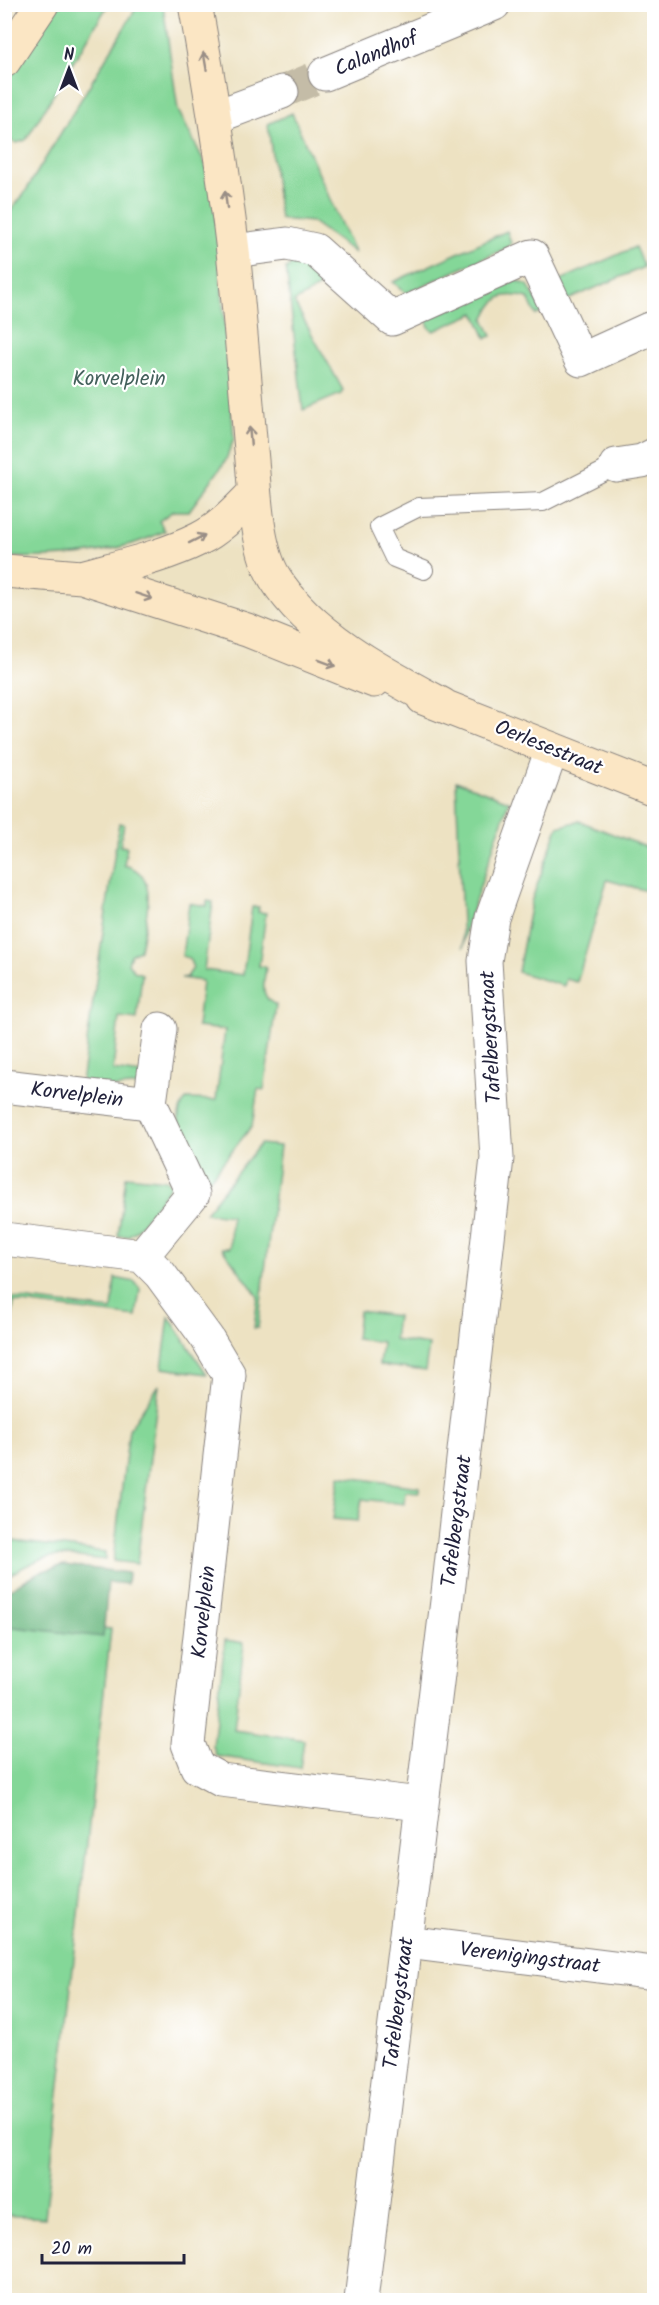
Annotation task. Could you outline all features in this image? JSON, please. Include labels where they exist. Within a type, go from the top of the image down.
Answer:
[{"type":"street","points":[[4,61],[42,4]]},
{"type":"street","points":[[195,4],[215,117],[232,251],[253,494],[266,555],[274,577],[324,631],[376,669],[443,705]]},
{"type":"street","name":"Calandhof","points":[[325,74],[494,4]]},
{"type":"street","points":[[215,117],[282,92]]},
{"type":"street","points":[[232,251],[287,244],[315,250],[392,319],[532,256],[581,360],[649,329]]},
{"type":"street","points":[[616,465],[642,461],[654,455]]},
{"type":"street","points":[[82,577],[147,559],[200,539],[228,518],[253,494]]},
{"type":"street","points":[[4,571],[82,577],[236,626],[326,664],[443,705]]},
{"type":"street","name":"Oerlesestraat","points":[[443,705],[654,789]]},
{"type":"street","name":"Tafelbergstraat","points":[[361,2301],[406,1942],[420,1804],[447,1593],[497,1158],[485,961],[492,918],[552,749]]},
{"type":"street","name":"Korvelplein","points":[[160,1029],[150,1103],[193,1194],[142,1256],[160,1274],[207,1338],[229,1375],[188,1744],[197,1767],[221,1780],[420,1804]]},
{"type":"street","name":"Korvelplein","points":[[4,1086],[150,1103]]},
{"type":"street","points":[[4,1239],[142,1256]]},
{"type":"street","name":"Verenigingstraat","points":[[406,1942],[654,1973]]},
{"type":"lane","points":[[424,570],[394,558],[379,527],[419,507],[543,502],[616,465]]},
{"type":"green space","points":[[58,5],[108,5],[26,140],[17,143],[5,139],[4,86]]},
{"type":"green space","name":"Korvelplein","points":[[138,5],[163,5],[178,110],[213,179],[234,439],[225,462],[189,511],[173,511],[159,521],[165,531],[127,545],[86,554],[5,557],[5,218],[24,194]]},
{"type":"green space","points":[[292,113],[355,253],[312,222],[280,219],[268,124]]},
{"type":"green space","points":[[507,231],[511,243],[507,248],[406,293],[393,282]]},
{"type":"green space","points":[[635,247],[644,267],[565,301],[556,282]]},
{"type":"green space","points":[[295,262],[321,280],[321,286],[294,302],[343,390],[341,394],[303,410],[286,268],[290,267],[290,263]]},
{"type":"green space","points":[[516,280],[528,285],[543,312],[536,315],[528,298],[512,295],[497,300],[484,319],[492,336],[486,338],[475,313],[434,331],[430,329],[426,319]]},
{"type":"green space","points":[[456,781],[509,801],[466,928],[463,948]]},
{"type":"green space","points":[[579,821],[654,850],[654,893],[607,880],[577,982],[566,979],[564,986],[518,972],[531,902],[558,827]]},
{"type":"green space","points":[[119,823],[124,824],[120,846],[127,847],[124,865],[136,870],[144,878],[148,900],[140,950],[131,954],[128,963],[134,971],[142,974],[137,1019],[119,1017],[113,1070],[148,1075],[146,1085],[80,1090]]},
{"type":"green space","points":[[207,901],[213,902],[204,970],[243,975],[252,907],[259,907],[258,912],[266,913],[259,966],[266,967],[265,994],[276,1005],[264,1090],[258,1089],[252,1126],[209,1180],[185,1140],[179,1119],[181,1108],[187,1099],[216,1100],[225,1030],[197,1027],[202,981],[181,978],[187,977],[193,968],[189,958],[182,956],[189,903],[207,906]]},
{"type":"green space","points":[[260,1144],[280,1146],[258,1328],[254,1328],[258,1296],[222,1248],[230,1248],[231,1216],[205,1213]]},
{"type":"green space","points":[[126,1176],[166,1180],[171,1185],[136,1231],[128,1236],[118,1236]]},
{"type":"green space","points":[[115,1278],[135,1282],[140,1289],[136,1317],[14,1302],[5,1373],[5,1297],[112,1310]]},
{"type":"green space","points":[[359,1311],[397,1316],[394,1340],[429,1345],[425,1371],[379,1365],[382,1342],[356,1339]]},
{"type":"green space","points":[[169,1317],[207,1374],[162,1368]]},
{"type":"green space","points":[[159,1385],[137,1564],[113,1561],[129,1429]]},
{"type":"green space","points":[[339,1476],[419,1487],[419,1492],[405,1491],[404,1504],[362,1499],[358,1521],[333,1519]]},
{"type":"green space","points":[[5,1540],[105,1552],[105,1560],[74,1556],[52,1557],[32,1563],[5,1578]]},
{"type":"green space","points":[[64,1565],[128,1573],[127,1584],[108,1582],[103,1637],[5,1626],[5,1592],[39,1572]]},
{"type":"green space","points":[[4,1619],[111,1629],[45,2218],[5,2215]]},
{"type":"green space","points":[[225,1640],[244,1643],[234,1730],[304,1740],[300,1768],[216,1756],[213,1746]]},
{"type":"tunnel","points":[[282,92],[325,74]]}]
